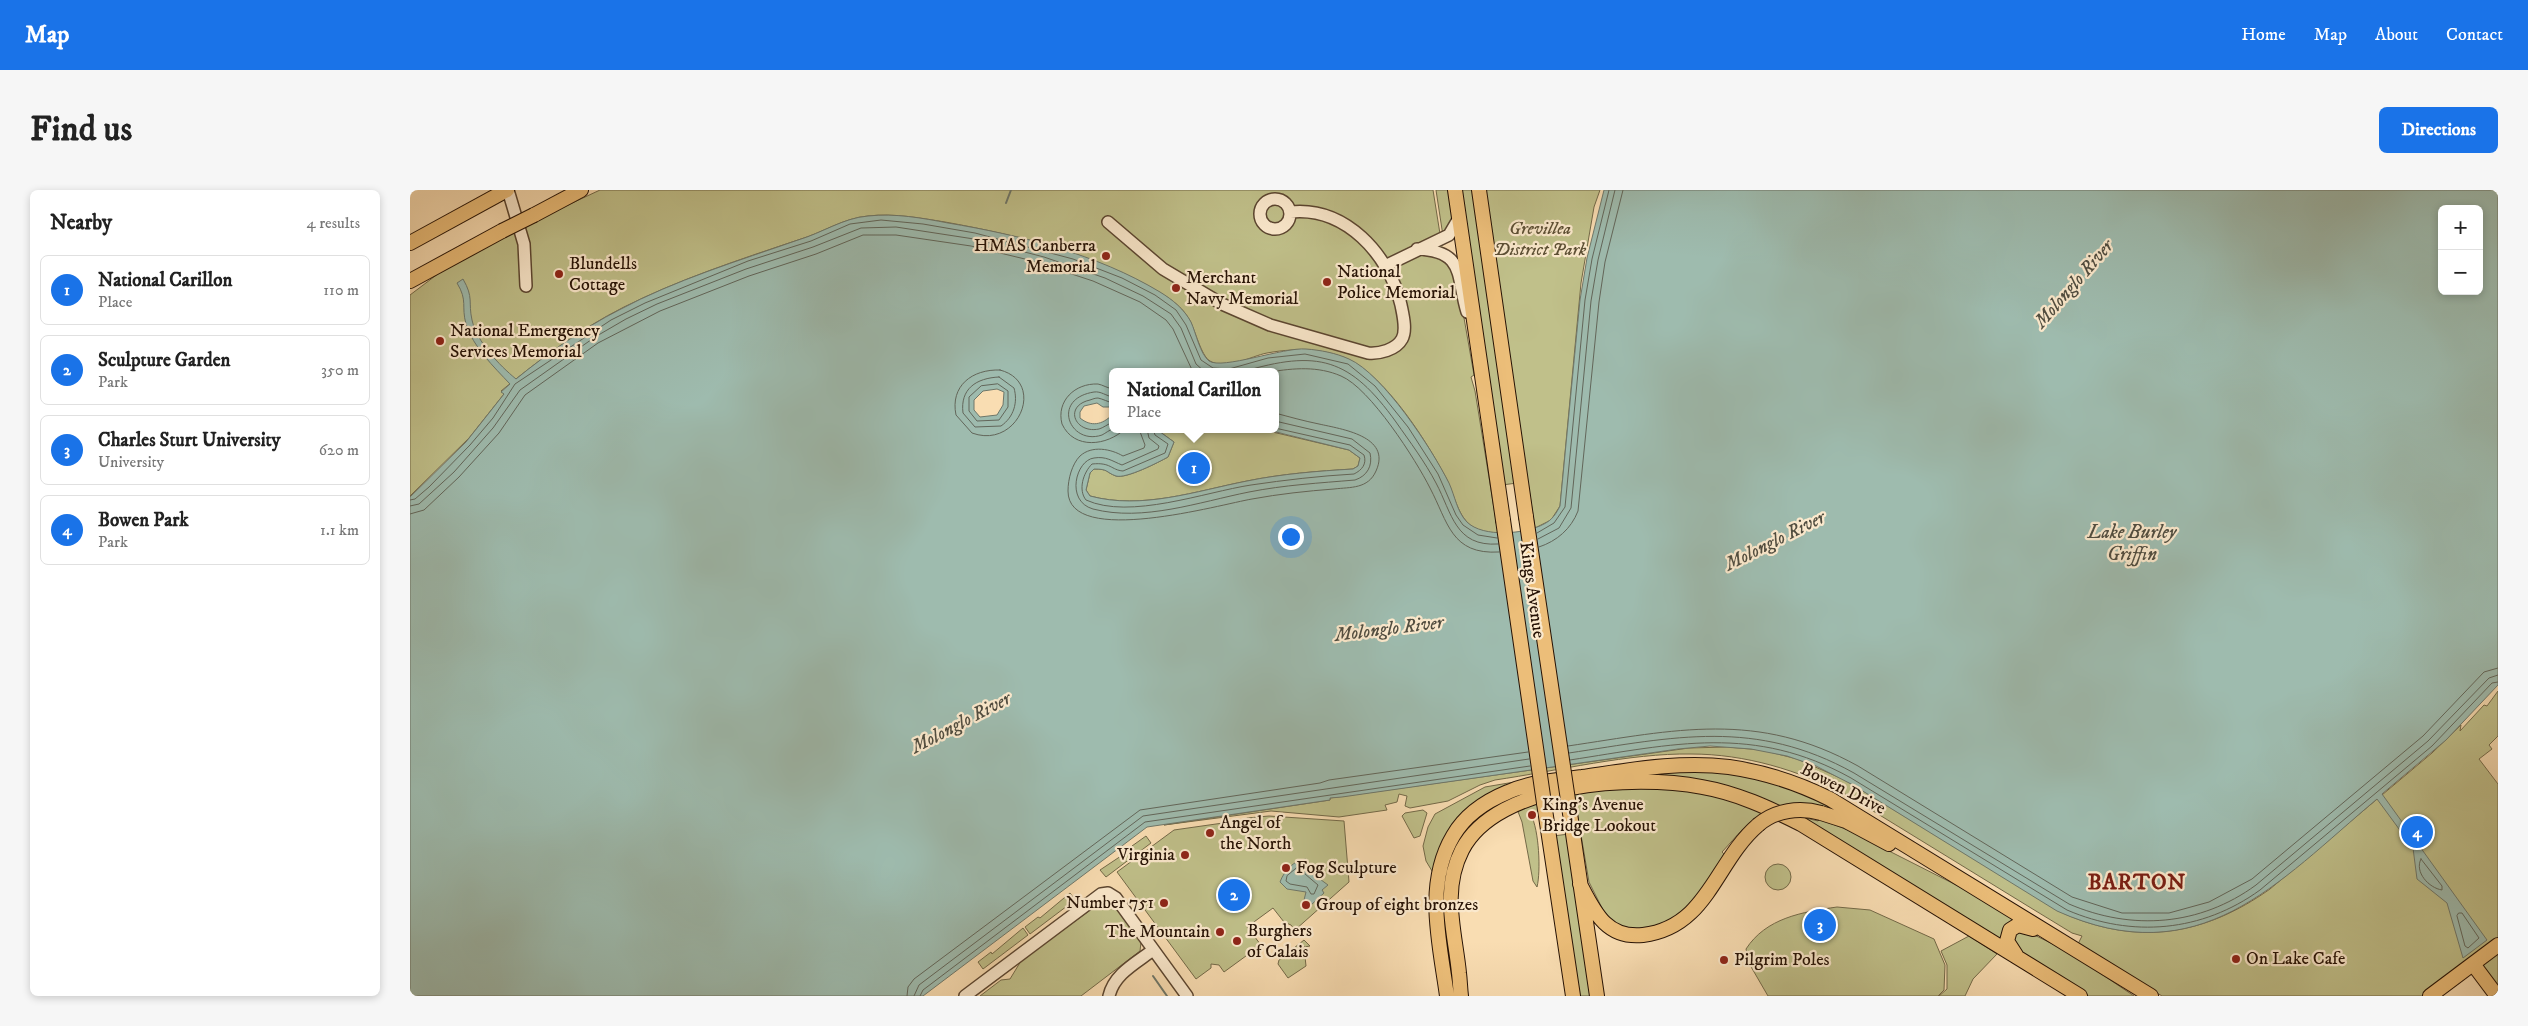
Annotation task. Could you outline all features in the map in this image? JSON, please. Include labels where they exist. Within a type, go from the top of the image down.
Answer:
[{"type":"main road","points":[[410,243],[508,190]]},
{"type":"main road","points":[[410,282],[581,190]]},
{"type":"main road","name":"Kings Avenue","points":[[1455,190],[1573,996]]},
{"type":"main road","name":"Kings Avenue","points":[[1479,190],[1596,996]]},
{"type":"main road","name":"Bowen Drive","points":[[1447,996],[1436,910],[1438,878],[1448,846],[1458,828],[1478,808],[1508,791],[1557,780],[1673,765],[1711,766],[1769,776],[1830,799],[1941,866],[2140,992],[2151,996]]},
{"type":"main road","points":[[1465,996],[1451,921],[1450,893],[1457,863],[1470,838],[1492,815],[1509,806],[1585,786],[1644,782],[1676,783],[1736,795],[1760,804],[1801,824],[2080,996]]},
{"type":"main road","points":[[1580,884],[1598,918],[1614,930],[1633,936],[1666,929],[1678,924],[1697,908],[1741,841],[1758,825],[1772,816],[1790,810],[1821,813],[1846,821],[2012,912]]},
{"type":"main road","points":[[2018,957],[2007,941],[2008,932],[2012,928],[2020,926],[2050,934]]},
{"type":"main road","points":[[2430,996],[2498,945]]},
{"type":"main road","points":[[1563,996],[1568,961]]},
{"type":"main road","points":[[2473,964],[2497,996]]},
{"type":"main road","points":[[1460,974],[1461,996]]},
{"type":"street","points":[[508,190],[524,244],[526,286]]},
{"type":"street","points":[[1108,222],[1163,269],[1222,304],[1270,325],[1368,353],[1392,348],[1403,336],[1399,298],[1385,266],[1365,240],[1340,222],[1313,211],[1290,212]]},
{"type":"street","points":[[1385,266],[1450,234],[1459,218]]},
{"type":"street","points":[[1417,249],[1440,252],[1454,262],[1460,273],[1467,314],[1476,333]]},
{"type":"street","points":[[964,996],[1101,894],[1108,894],[1116,898],[1187,996]]},
{"type":"street","points":[[1110,996],[1114,983],[1121,974],[1153,950]]},
{"type":"green space","points":[[600,190],[1433,190],[1444,259],[1457,278],[1474,375],[1471,377],[1475,391],[1498,533],[1480,530],[1466,521],[1438,464],[1410,419],[1376,379],[1354,362],[1330,353],[1292,350],[1267,353],[1231,364],[1216,364],[1210,361],[1204,354],[1189,319],[1176,304],[1159,292],[1109,267],[1055,248],[1000,233],[936,220],[887,215],[851,219],[809,236],[711,270],[645,297],[592,325],[545,357],[501,391],[504,394],[469,438],[410,496],[410,295],[451,264],[540,218]]},
{"type":"green space","points":[[1436,190],[1449,190],[1454,220],[1443,236]]},
{"type":"green space","points":[[1458,190],[1474,190],[1517,483],[1502,485]]},
{"type":"green space","name":"Grevillea District Park","points":[[1483,190],[1600,190],[1594,207],[1581,283],[1560,506],[1551,520],[1535,528]]},
{"type":"green space","points":[[1162,433],[1277,433],[1349,450],[1360,458],[1358,466],[1353,469],[1273,476],[1169,498],[1129,501],[1110,500],[1090,496],[1086,490],[1090,473],[1094,469],[1105,470],[1116,476],[1127,475],[1168,457],[1174,442]]},
{"type":"green space","points":[[2498,691],[2498,736],[2489,745],[2492,749],[2479,759],[2498,784],[2498,940],[2423,996],[2162,996],[2078,944],[2082,936],[2072,933],[1847,795],[1790,771],[1751,760],[1731,757],[1668,754],[1593,763],[1495,780],[1480,785],[1448,801],[1410,808],[1405,806],[1407,796],[1399,794],[1397,802],[1385,805],[1387,810],[1339,817],[1271,811],[1164,825],[1330,800],[1330,798],[1689,748],[1727,747],[1762,750],[1797,759],[1845,780],[2065,914],[2092,924],[2119,930],[2171,931],[2196,926],[2221,917],[2246,905],[2270,889],[2432,753],[2461,725],[2460,731],[2484,705],[2487,706]]},
{"type":"green space","points":[[1646,769],[1740,771],[1827,799],[1844,819],[1780,808],[1638,777]]},
{"type":"green space","points":[[1532,779],[1484,800],[1435,876],[1426,861],[1423,846],[1428,827],[1435,814],[1485,787]]},
{"type":"green space","points":[[1610,786],[1677,786],[1768,811],[1749,824],[1722,852],[1724,854],[1700,892],[1680,914],[1655,928],[1640,931],[1613,925],[1604,912],[1589,882],[1574,794]]},
{"type":"green space","points":[[1537,802],[1539,814],[1531,815],[1536,830],[1538,851],[1539,871],[1537,887],[1533,881],[1522,822],[1517,809]]},
{"type":"green space","points":[[1423,810],[1427,813],[1420,836],[1414,838],[1402,816],[1405,813]]},
{"type":"green space","points":[[1269,816],[1344,821],[1349,882],[1295,930],[1291,925],[1284,922],[1273,908],[1247,927],[1261,945],[1224,972],[1219,965],[1211,964],[1211,968],[1196,979],[1117,872],[1174,830],[1223,823],[1235,827],[1247,818]]},
{"type":"green space","points":[[1797,816],[1818,821],[1819,819],[1848,830],[1964,889],[2018,921],[2002,943]]},
{"type":"green space","points":[[1569,834],[1592,996],[1578,996],[1553,836]]},
{"type":"green space","points":[[1146,836],[1151,843],[1106,877],[1100,870],[1133,848],[1132,846]]},
{"type":"green space","points":[[1778,864],[1787,868],[1791,877],[1787,886],[1778,890],[1769,886],[1765,877],[1769,868]]},
{"type":"green space","points":[[1070,893],[1075,900],[1030,934],[1025,927],[1038,917],[1040,918]]},
{"type":"green space","points":[[1104,900],[1111,900],[1141,942],[1140,951],[1081,996],[980,996],[1001,980],[1010,979],[1021,961]]},
{"type":"green space","points":[[1837,907],[1870,910],[1934,939],[1945,965],[1944,990],[1938,996],[1768,996],[1750,965],[1746,949],[1754,938],[1774,923],[1786,918],[1811,911]]},
{"type":"green space","points":[[1023,928],[1028,935],[983,969],[978,962],[991,952],[992,954]]},
{"type":"green space","points":[[2020,928],[2069,952],[2134,996],[2087,996],[2079,992],[2013,946],[2010,942]]},
{"type":"green space","points":[[1969,936],[1997,954],[1973,979],[1965,996],[1939,996],[1947,989],[1947,965],[1941,951]]},
{"type":"green space","points":[[1304,940],[1310,946],[1304,947],[1306,966],[1288,978],[1278,964],[1279,960]]},
{"type":"green space","points":[[2498,951],[2498,987],[2482,966],[2482,963]]},
{"type":"water","name":"Lake Burley Griffin","points":[[1604,190],[2498,190],[2498,685],[2446,740],[2382,794],[2487,940],[2463,958],[2447,903],[2417,879],[2413,848],[2377,799],[2269,889],[2233,911],[2194,926],[2153,932],[2108,928],[2057,911],[1853,785],[1816,766],[1787,756],[1751,749],[1710,746],[1330,798],[1330,800],[1147,827],[923,996],[410,996],[410,497],[466,442],[504,394],[501,392],[510,384],[485,356],[469,332],[466,324],[462,294],[457,283],[463,279],[470,296],[472,320],[479,337],[496,360],[516,379],[579,333],[640,299],[707,272],[859,217],[878,215],[908,216],[975,228],[1030,240],[1084,257],[1136,279],[1165,295],[1178,305],[1188,317],[1201,348],[1209,361],[1227,363],[1296,349],[1328,352],[1349,359],[1377,380],[1405,414],[1431,451],[1449,483],[1461,514],[1474,527],[1505,533],[1527,530],[1549,521],[1560,506],[1580,300],[1587,258]],"holes":[[[1109,368],[1279,368],[1279,433],[1349,450],[1360,458],[1358,466],[1353,469],[1273,476],[1169,498],[1129,501],[1110,500],[1090,496],[1086,490],[1090,473],[1094,469],[1105,470],[1116,476],[1134,473],[1168,457],[1174,442],[1162,433],[1109,433],[1109,417],[1096,424],[1088,423],[1080,418],[1080,412],[1084,406],[1097,403],[1103,407],[1109,407]],[[997,389],[1004,392],[1003,405],[997,415],[980,417],[974,410],[974,400],[983,391]]]},
{"type":"water","points":[[1306,859],[1309,871],[1328,885],[1322,890],[1324,893],[1311,905],[1304,900],[1306,892],[1287,889],[1280,882],[1290,867],[1297,861]]},
{"type":"waterway","points":[[1006,203],[1011,190]]},
{"type":"waterway","points":[[1153,976],[1167,996]]},
{"type":"place","name":"HMAS Canberra Memorial","points":[[1106,256]]},
{"type":"place","name":"Blundells Cottage","points":[[559,274]]},
{"type":"place","name":"National Police Memorial","points":[[1327,282]]},
{"type":"place","name":"Merchant Navy Memorial","points":[[1176,288]]},
{"type":"place","name":"National Emergency Services Memorial","points":[[440,341]]},
{"type":"place","name":"National Carillon","points":[[1194,468]]},
{"type":"place","name":"King's Avenue Bridge Lookout","points":[[1532,815]]},
{"type":"place","name":"Bowen Park","points":[[2417,832]]},
{"type":"place","name":"Angel of the North","points":[[1210,833]]},
{"type":"place","name":"Virginia","points":[[1185,855]]},
{"type":"place","name":"Fog Sculpture","points":[[1286,868]]},
{"type":"place","name":"Sculpture Garden","points":[[1234,895]]},
{"type":"place","name":"Number 751","points":[[1164,903]]},
{"type":"place","name":"Group of eight bronzes","points":[[1306,905]]},
{"type":"place","name":"Charles Sturt University","points":[[1820,925]]},
{"type":"place","name":"The Mountain","points":[[1220,932]]},
{"type":"place","name":"Burghers of Calais","points":[[1237,941]]},
{"type":"place","name":"On Lake Cafe","points":[[2236,959]]},
{"type":"place","name":"Pilgrim Poles","points":[[1724,960]]},
{"type":"district","name":"BARTON","points":[[2137,882]]},
{"type":"water label","name":"Molonglo River","points":[[2074,284]]},
{"type":"water label","name":"Molonglo River","points":[[1775,541]]},
{"type":"water label","name":"Molonglo River","points":[[1389,629]]},
{"type":"water label","name":"Molonglo River","points":[[961,723]]}]
